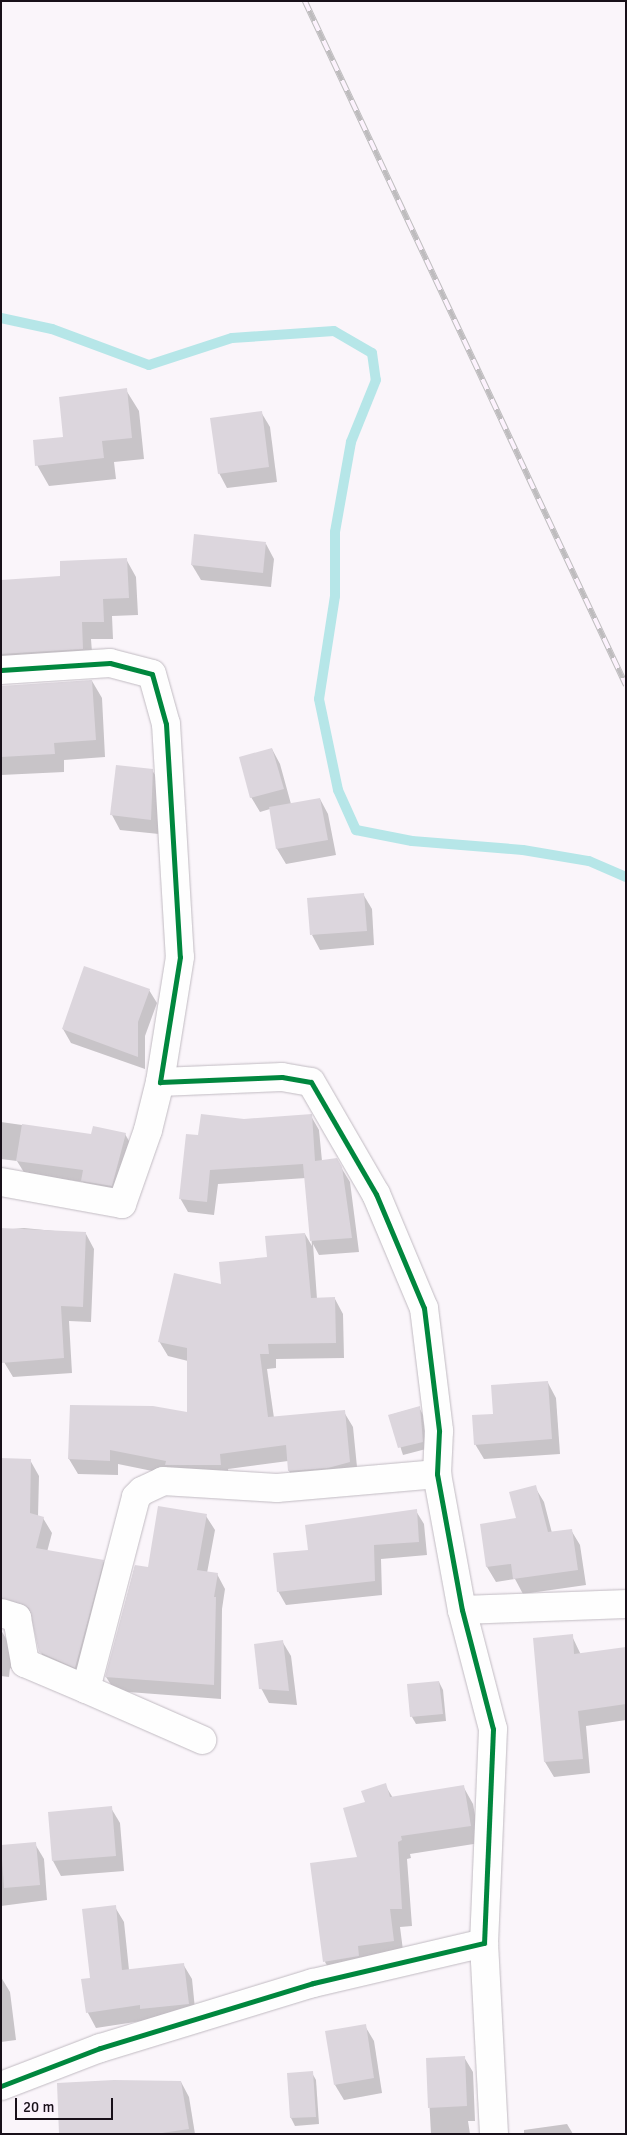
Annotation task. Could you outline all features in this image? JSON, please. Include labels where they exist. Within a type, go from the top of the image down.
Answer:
[{"type":"street","points":[[1,670],[110,663],[152,674],[166,724],[180,957],[160,1082],[148,1130],[122,1204],[1,1182]]},
{"type":"street","points":[[160,1082],[282,1076],[311,1082],[376,1194],[424,1308],[438,1431],[437,1474],[462,1610],[493,1729],[484,1942],[494,2134]]},
{"type":"street","points":[[86,1689],[136,1497],[142,1491],[163,1481],[277,1488],[437,1474]]},
{"type":"street","points":[[462,1610],[626,1604]]},
{"type":"street","points":[[1,1613],[17,1618],[25,1663],[202,1740]]},
{"type":"street","points":[[1,2086],[100,2048],[313,1983],[484,1942]]},
{"type":"building","points":[[127,388],[132,438],[102,441],[104,458],[35,466],[33,440],[63,437],[59,397]]},
{"type":"building","points":[[262,411],[269,467],[218,474],[210,418]]},
{"type":"building","points":[[194,534],[266,542],[263,573],[191,565]]},
{"type":"building","points":[[127,558],[129,598],[103,599],[104,622],[82,622],[83,649],[1,654],[1,580],[60,576],[60,561]]},
{"type":"building","points":[[92,680],[96,740],[54,743],[55,754],[1,757],[1,686]]},
{"type":"building","points":[[272,748],[284,789],[250,798],[239,757]]},
{"type":"building","points":[[116,765],[153,769],[151,820],[110,815]]},
{"type":"building","points":[[320,798],[328,840],[276,849],[269,807]]},
{"type":"building","points":[[364,893],[367,931],[310,935],[307,898]]},
{"type":"building","points":[[84,966],[150,989],[138,1022],[138,1057],[62,1029]]},
{"type":"building","points":[[201,1114],[244,1119],[312,1114],[315,1161],[337,1158],[342,1167],[352,1238],[310,1241],[303,1164],[210,1170],[207,1202],[179,1199],[186,1134],[198,1135]]},
{"type":"building","points":[[22,1124],[91,1134],[93,1126],[126,1133],[112,1186],[81,1181],[83,1170],[16,1161]]},
{"type":"building","points":[[1,1228],[86,1232],[83,1307],[61,1306],[64,1358],[1,1363]]},
{"type":"building","points":[[305,1233],[311,1298],[335,1297],[336,1343],[268,1344],[269,1354],[260,1354],[268,1417],[345,1410],[350,1462],[328,1468],[288,1471],[286,1445],[220,1454],[221,1465],[165,1465],[166,1461],[110,1450],[110,1461],[68,1459],[70,1405],[153,1406],[187,1412],[187,1348],[158,1342],[174,1273],[221,1284],[219,1262],[267,1257],[265,1236]]},
{"type":"building","points":[[548,1381],[552,1439],[474,1445],[472,1415],[493,1414],[491,1385]]},
{"type":"building","points":[[420,1406],[423,1442],[398,1448],[388,1415]]},
{"type":"building","points":[[1,1458],[31,1459],[30,1513],[44,1517],[36,1548],[104,1560],[75,1668],[39,1652],[29,1608],[1,1598]]},
{"type":"building","points":[[536,1485],[548,1532],[572,1529],[578,1570],[513,1579],[511,1564],[486,1567],[480,1524],[516,1518],[509,1492]]},
{"type":"building","points":[[158,1506],[207,1514],[197,1570],[218,1573],[214,1597],[216,1597],[214,1685],[105,1677],[135,1565],[148,1567]]},
{"type":"building","points":[[417,1509],[419,1542],[374,1545],[375,1581],[277,1592],[273,1553],[308,1550],[305,1525]]},
{"type":"building","points":[[573,1634],[574,1654],[626,1647],[626,1704],[578,1711],[583,1759],[544,1762],[533,1638]]},
{"type":"building","points":[[283,1640],[289,1691],[259,1689],[254,1644]]},
{"type":"building","points":[[439,1681],[443,1714],[410,1717],[407,1684]]},
{"type":"building","points":[[386,1783],[390,1797],[464,1785],[471,1826],[401,1836],[402,1840],[398,1842],[402,1909],[390,1909],[394,1941],[358,1946],[359,1956],[323,1962],[310,1863],[357,1857],[343,1808],[365,1802],[361,1791]]},
{"type":"building","points":[[112,1806],[116,1856],[52,1861],[48,1812]]},
{"type":"building","points":[[36,1842],[40,1885],[4,1888],[1,1845]]},
{"type":"building","points":[[116,1905],[122,1970],[184,1963],[189,2004],[140,2009],[140,2005],[86,2013],[81,1979],[90,1978],[82,1909]]},
{"type":"building","points":[[366,2024],[374,2078],[334,2085],[325,2031]]},
{"type":"building","points":[[465,2056],[467,2106],[428,2108],[426,2058]]},
{"type":"building","points":[[313,2071],[316,2117],[290,2118],[287,2073]]},
{"type":"building","points":[[114,2080],[181,2081],[189,2129],[155,2134],[59,2134],[57,2083]]},
{"type":"waterway","points":[[1,318],[52,329],[149,365],[232,338],[334,331],[372,353],[376,380],[351,442],[335,532],[335,596],[319,699],[338,790],[356,830],[412,841],[523,850],[589,861],[626,877]]},
{"type":"railway","points":[[305,1],[626,685]]},
{"type":"cycle path","points":[[1,670],[110,663],[152,674],[166,724],[180,957],[160,1082],[282,1077],[311,1082],[376,1194],[424,1308],[439,1431],[437,1474],[462,1610],[493,1729],[484,1943],[313,1983],[100,2048],[1,2086]]}]
